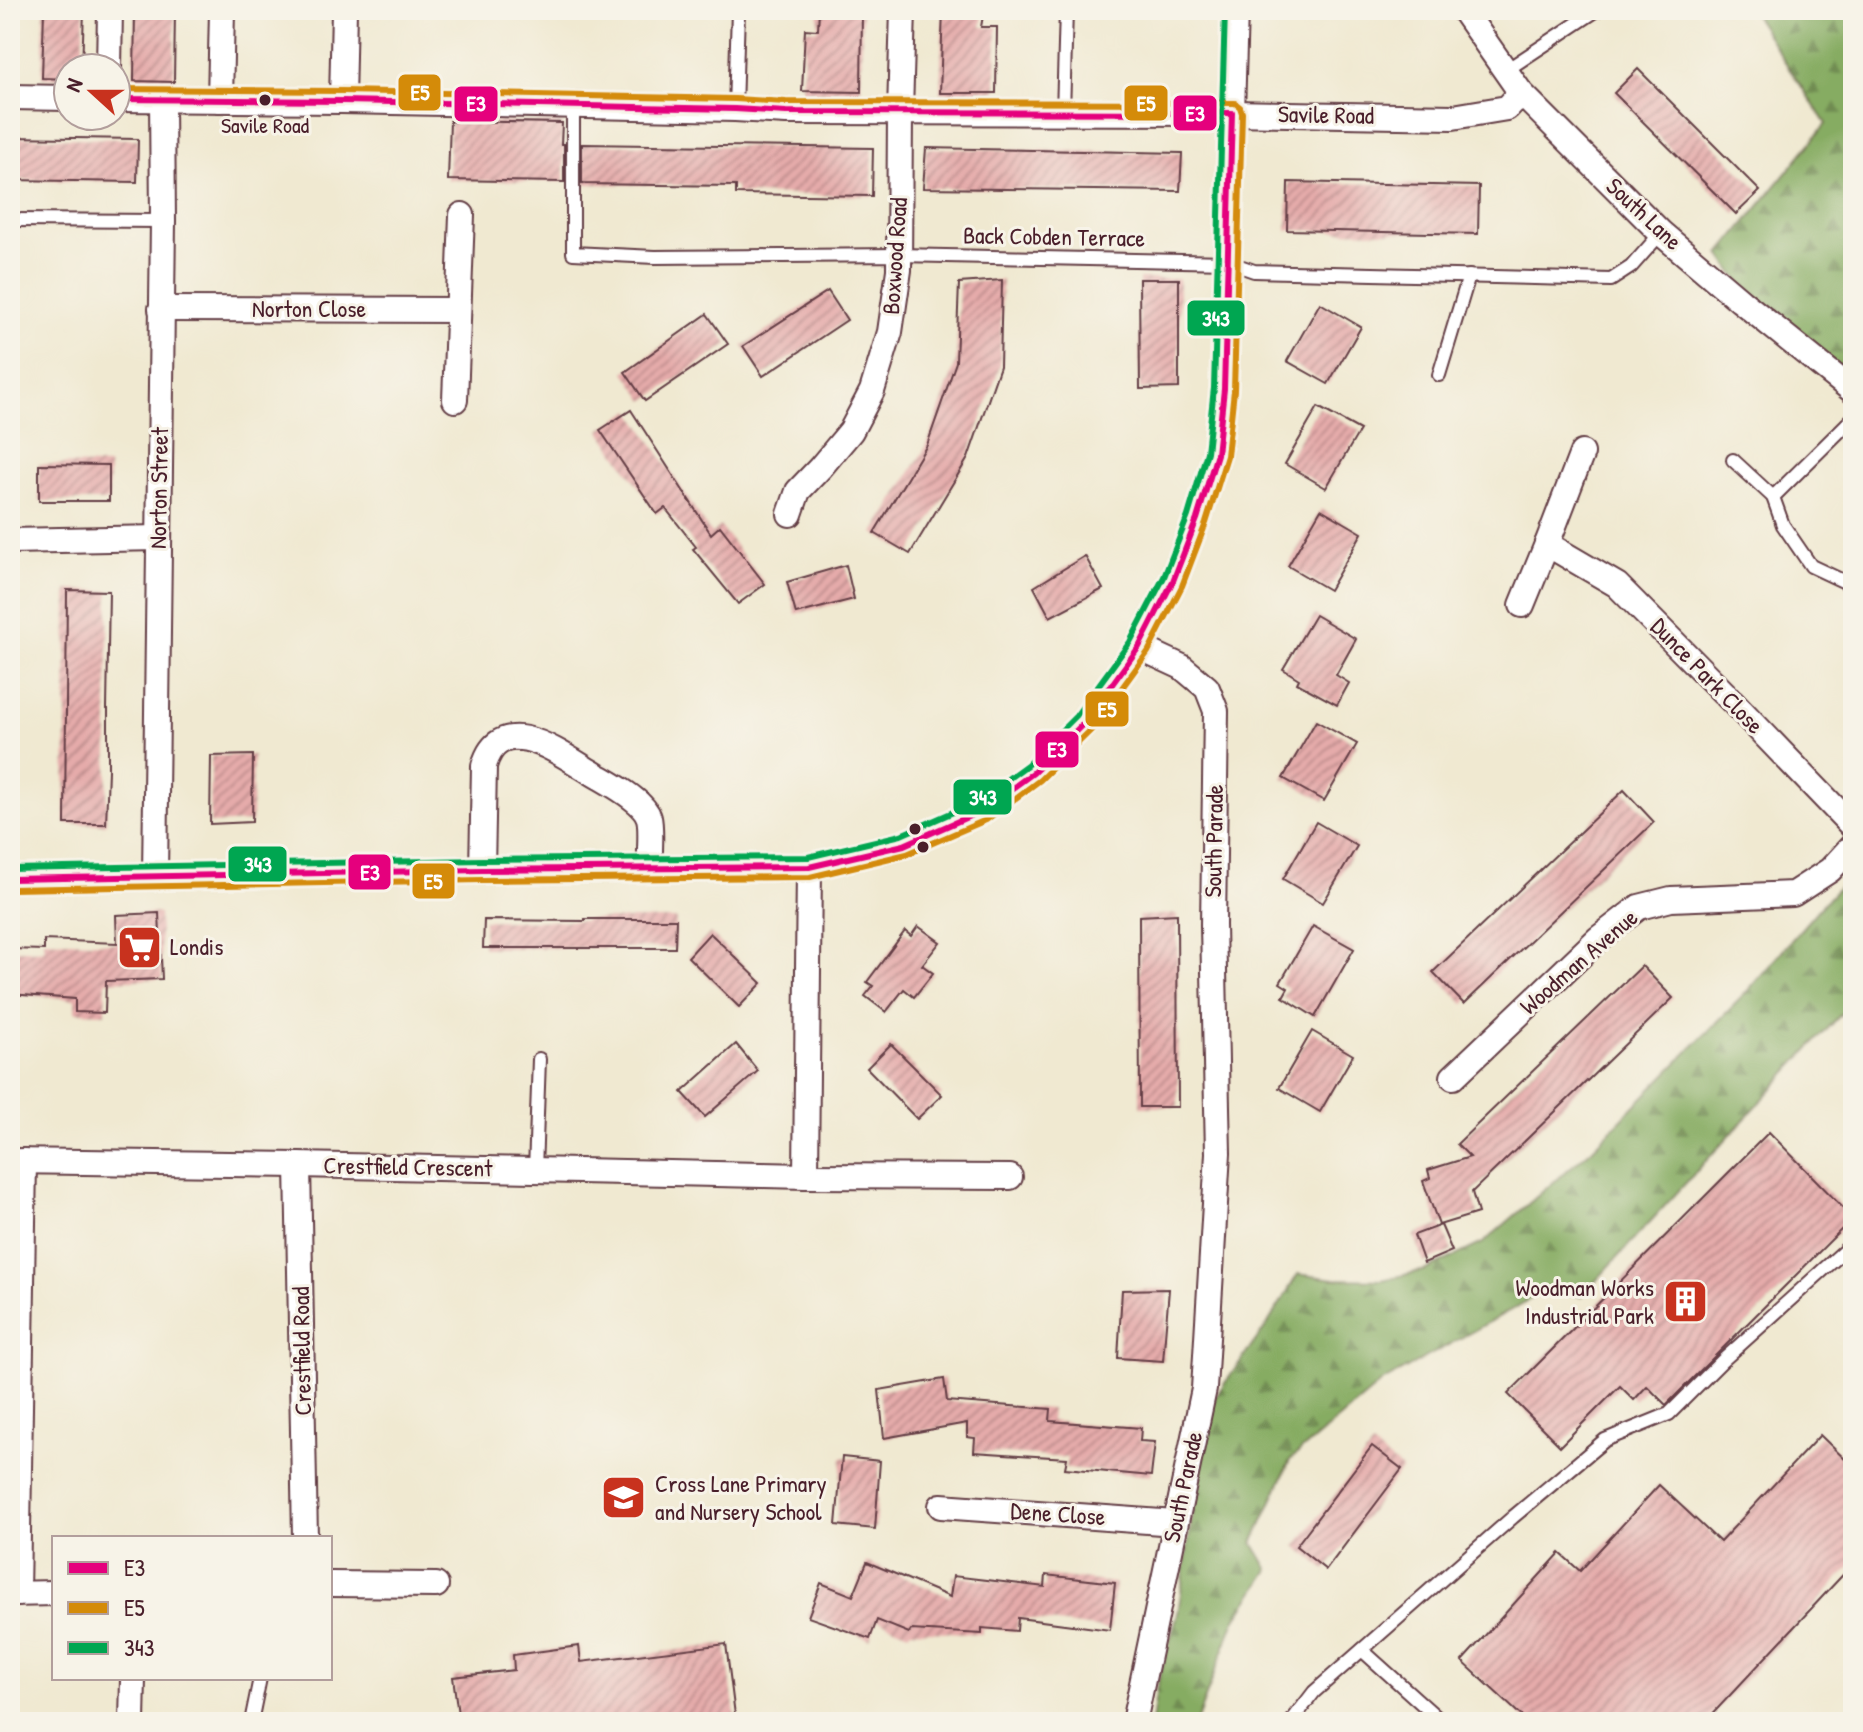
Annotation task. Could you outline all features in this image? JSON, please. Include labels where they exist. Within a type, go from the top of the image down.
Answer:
[{"type":"street","points":[[109,52],[110,10]]},
{"type":"street","points":[[220,100],[222,10]]},
{"type":"street","points":[[342,101],[344,10]]},
{"type":"street","name":"Boxwood Road","points":[[790,514],[798,491],[851,431],[872,391],[890,332],[899,270],[903,10]]},
{"type":"street","points":[[10,879],[809,867],[904,845],[981,811],[1033,773],[1084,723],[1139,647],[1178,569],[1197,519],[1217,454],[1224,389],[1235,10]]},
{"type":"street","name":"South Lane","points":[[1463,10],[1521,93],[1661,233],[1853,391]]},
{"type":"street","name":"Savile Road","points":[[132,99],[342,101],[786,112],[1453,117],[1507,108],[1521,93]]},
{"type":"street","points":[[10,97],[52,98]]},
{"type":"street","name":"Norton Street","points":[[155,877],[162,100]]},
{"type":"street","points":[[455,400],[462,215]]},
{"type":"street","name":"Norton Close","points":[[161,309],[458,310]]},
{"type":"street","points":[[1522,605],[1582,453]]},
{"type":"street","points":[[10,541],[159,538]]},
{"type":"street","name":"Dunce Park Close","points":[[1547,544],[1617,585],[1853,827]]},
{"type":"street","name":"South Parade","points":[[1134,1722],[1204,1389],[1218,1153],[1213,925],[1216,711],[1207,688],[1182,667],[1139,647]]},
{"type":"street","points":[[482,870],[484,766],[489,751],[498,743],[514,737],[540,741],[632,797],[649,816],[650,868]]},
{"type":"street","name":"Woodman Avenue","points":[[1453,1077],[1599,938],[1639,907],[1671,899],[1793,894],[1830,870],[1853,845]]},
{"type":"street","points":[[806,1176],[809,867]]},
{"type":"street","points":[[17,1161],[14,1594],[52,1593]]},
{"type":"street","name":"Crestfield Crescent","points":[[17,1161],[1010,1177]]},
{"type":"street","name":"Crestfield Road","points":[[298,1165],[305,1536]]},
{"type":"street","name":"Dene Close","points":[[941,1506],[1175,1523]]},
{"type":"street","points":[[332,1584],[436,1585]]},
{"type":"street","points":[[132,1722],[133,1680]]},
{"type":"lane","points":[[10,57],[12,10]]},
{"type":"lane","points":[[735,109],[738,10]]},
{"type":"lane","points":[[1063,113],[1066,10]]},
{"type":"lane","points":[[1505,71],[1597,10]]},
{"type":"lane","name":"Back Cobden Terrace","points":[[573,107],[573,253],[655,257],[899,255],[1228,262],[1254,271],[1611,280],[1631,267],[1661,233]]},
{"type":"lane","points":[[10,220],[163,221]]},
{"type":"lane","points":[[1439,375],[1469,276]]},
{"type":"lane","points":[[1773,497],[1853,418]]},
{"type":"lane","points":[[1733,460],[1773,497],[1783,525],[1811,566],[1845,582]]},
{"type":"lane","points":[[535,1170],[539,1059]]},
{"type":"lane","points":[[1291,1722],[1314,1692],[1513,1517],[1605,1440],[1669,1414],[1722,1361],[1853,1243]]},
{"type":"lane","points":[[1362,1650],[1442,1722]]},
{"type":"lane","points":[[251,1722],[260,1680]]},
{"type":"green space","points":[[1759,10],[1853,10],[1853,382],[1749,295],[1720,254],[1826,124],[1755,16]]},
{"type":"green space","points":[[1853,872],[1853,1001],[1582,1296],[1545,1291],[1382,1382],[1290,1460],[1253,1543],[1269,1570],[1235,1620],[1196,1722],[1152,1722],[1157,1686],[1178,1613],[1215,1397],[1267,1325],[1298,1274],[1382,1280],[1426,1270],[1483,1243],[1592,1149],[1744,995]]},
{"type":"building","points":[[44,10],[84,10],[83,52],[52,52],[52,78],[42,78]]},
{"type":"building","points":[[135,10],[175,10],[174,82],[134,81]]},
{"type":"building","points":[[819,10],[862,10],[861,92],[802,91],[805,29],[818,30]]},
{"type":"building","points":[[943,10],[984,10],[981,27],[997,27],[996,93],[940,93]]},
{"type":"building","points":[[1638,69],[1760,191],[1736,214],[1614,93]]},
{"type":"building","points":[[450,121],[562,123],[564,182],[448,180]]},
{"type":"building","points":[[10,137],[138,139],[137,182],[10,180]]},
{"type":"building","points":[[582,144],[873,148],[872,196],[736,194],[736,186],[582,184]]},
{"type":"building","points":[[926,148],[1182,153],[1180,191],[923,188]]},
{"type":"building","points":[[1288,182],[1479,186],[1478,234],[1287,230]]},
{"type":"building","points":[[1139,279],[1179,279],[1179,388],[1140,389]]},
{"type":"building","points":[[1002,280],[1000,366],[968,458],[910,554],[874,533],[927,445],[956,362],[959,283]]},
{"type":"building","points":[[828,291],[847,320],[763,376],[743,346]]},
{"type":"building","points":[[1320,303],[1361,327],[1328,384],[1287,361]]},
{"type":"building","points":[[707,314],[728,344],[645,401],[625,372]]},
{"type":"building","points":[[1318,407],[1360,430],[1326,488],[1285,464]]},
{"type":"building","points":[[631,410],[711,534],[720,526],[765,584],[738,604],[693,549],[696,547],[665,508],[657,514],[600,430]]},
{"type":"building","points":[[39,464],[109,465],[109,501],[39,501]]},
{"type":"building","points":[[1321,509],[1362,533],[1329,590],[1288,566]]},
{"type":"building","points":[[1085,556],[1103,589],[1050,617],[1034,587]]},
{"type":"building","points":[[846,565],[854,599],[796,614],[787,582]]},
{"type":"building","points":[[67,590],[109,591],[106,824],[65,824]]},
{"type":"building","points":[[1315,615],[1356,639],[1336,675],[1349,683],[1337,705],[1297,683],[1299,679],[1283,669]]},
{"type":"building","points":[[1316,721],[1357,744],[1324,801],[1283,778]]},
{"type":"building","points":[[253,755],[252,822],[210,824],[211,756]]},
{"type":"building","points":[[1624,790],[1654,822],[1464,1004],[1433,972]]},
{"type":"building","points":[[1316,822],[1357,846],[1323,903],[1283,879]]},
{"type":"building","points":[[159,913],[162,979],[106,981],[105,1013],[75,1012],[75,999],[10,994],[10,949],[44,950],[44,940],[117,943],[116,915]]},
{"type":"building","points":[[1177,914],[1178,1107],[1140,1107],[1139,916]]},
{"type":"building","points":[[676,919],[675,948],[483,948],[484,920]]},
{"type":"building","points":[[918,926],[940,942],[922,965],[933,973],[914,997],[904,989],[886,1012],[865,996],[873,986],[867,982],[905,931],[911,936]]},
{"type":"building","points":[[1313,926],[1354,949],[1315,1017],[1283,997],[1288,988],[1280,983]]},
{"type":"building","points":[[710,933],[762,983],[739,1007],[688,957]]},
{"type":"building","points":[[1642,966],[1673,998],[1472,1192],[1478,1213],[1439,1225],[1423,1181],[1430,1178],[1428,1170],[1470,1157],[1457,1144]]},
{"type":"building","points":[[1312,1031],[1353,1055],[1320,1112],[1279,1088]]},
{"type":"building","points":[[736,1044],[758,1071],[705,1117],[682,1092]]},
{"type":"building","points":[[891,1044],[942,1095],[917,1119],[867,1068]]},
{"type":"building","name":"Woodman Works Industrial Park","points":[[1769,1132],[1853,1218],[1666,1405],[1647,1386],[1634,1400],[1620,1386],[1560,1446],[1508,1394]]},
{"type":"building","points":[[1441,1225],[1452,1251],[1424,1263],[1414,1235]]},
{"type":"building","points":[[1169,1289],[1163,1361],[1118,1358],[1122,1290]]},
{"type":"building","points":[[944,1379],[947,1401],[1051,1409],[1050,1421],[1141,1428],[1140,1441],[1155,1442],[1151,1476],[1065,1468],[1067,1458],[974,1452],[975,1438],[967,1437],[967,1423],[884,1438],[879,1390]]},
{"type":"building","points":[[1820,1435],[1853,1467],[1853,1564],[1705,1722],[1528,1722],[1462,1661],[1560,1553],[1580,1571],[1659,1485],[1720,1542]]},
{"type":"building","points":[[1372,1446],[1402,1469],[1326,1570],[1296,1546]]},
{"type":"building","points":[[842,1457],[880,1461],[875,1529],[836,1525]]},
{"type":"building","points":[[867,1562],[950,1597],[953,1576],[1045,1587],[1046,1575],[1115,1583],[1110,1630],[1018,1618],[1017,1631],[982,1628],[982,1634],[911,1630],[909,1633],[877,1620],[870,1639],[808,1617],[821,1583],[853,1596]]},
{"type":"building","points":[[726,1644],[735,1715],[715,1717],[715,1722],[459,1722],[453,1677],[514,1670],[513,1655],[579,1646],[581,1662]]},
{"type":"transit line","name":"343","points":[[10,869],[808,857],[901,835],[976,802],[1027,765],[1076,716],[1130,642],[1164,577],[1188,516],[1207,452],[1214,388],[1225,10]]},
{"type":"transit line","name":"E5","points":[[10,889],[810,877],[907,854],[986,820],[1040,780],[1092,729],[1148,652],[1182,586],[1227,456],[1234,390],[1242,113],[1235,103],[786,102],[132,89]]},
{"type":"transit line","name":"E3","points":[[10,879],[809,867],[904,845],[981,811],[1033,773],[1084,723],[1139,647],[1173,581],[1217,454],[1224,389],[1232,113],[786,112],[132,99]]},
{"type":"place","name":"Savile Road","points":[[265,100]]},
{"type":"place","name":"Londis","points":[[139,947]]},
{"type":"place","name":"Woodman Works Industrial Park","points":[[1685,1302]]},
{"type":"place","name":"Cross Lane Primary and Nursery School","points":[[624,1498]]}]
